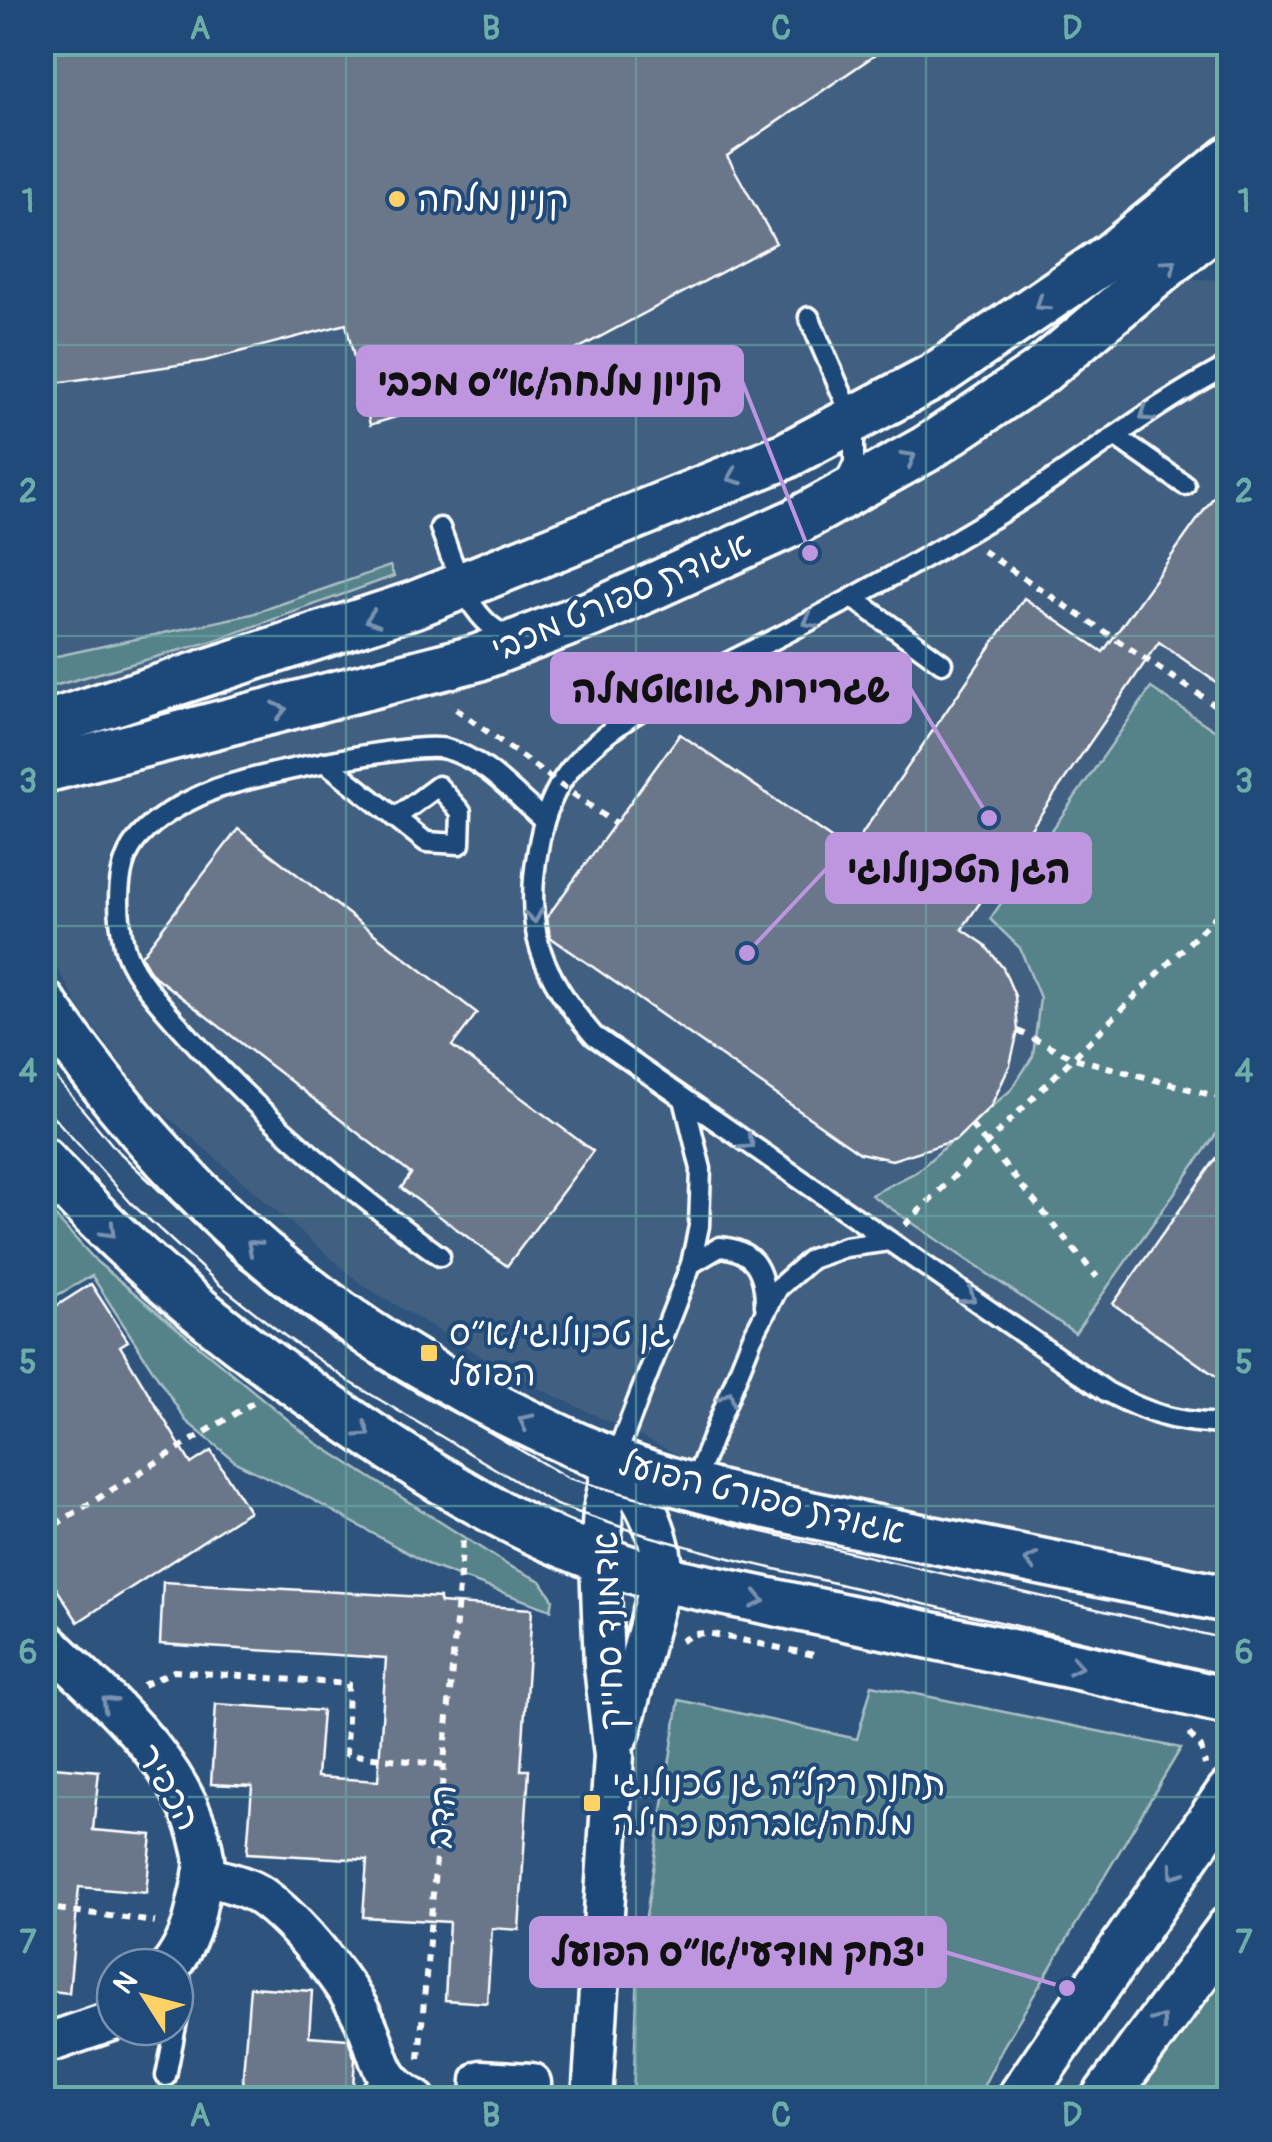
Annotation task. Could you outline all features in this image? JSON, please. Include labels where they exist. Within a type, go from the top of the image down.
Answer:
[{"type":"street","name":"אגודת ספורט מכבי","points":[[42,726],[464,586],[786,456],[935,376],[1112,255],[1230,159]]},
{"type":"street","name":"אגודת ספורט מכבי","points":[[42,770],[441,669],[596,612],[825,508],[966,424],[1038,373],[1230,212]]},
{"type":"street","name":"אגודת ספורט הפועל","points":[[42,1002],[100,1084],[155,1149],[253,1246],[320,1302],[453,1385],[614,1462],[693,1487],[1230,1600]]},
{"type":"street","points":[[42,1160],[162,1282],[257,1358],[480,1504],[539,1536],[663,1579],[1230,1702]]},
{"type":"street","name":"אדמונד סחייק","points":[[592,2100],[614,1756],[602,1634],[600,1560],[604,1499],[614,1462]]},
{"type":"street","name":"אדמונד סחייק","points":[[614,1462],[654,1528],[662,1549],[663,1579],[614,1756]]},
{"type":"street","name":"הכפיר","points":[[42,1638],[150,1746],[175,1783],[204,1854],[203,1875],[181,1947]]},
{"type":"street","points":[[1019,2100],[1217,1785]]},
{"type":"street","points":[[203,1875],[258,1894],[284,1915],[366,2024],[379,2087],[416,2099]]},
{"type":"street","points":[[1103,2100],[1230,1928]]},
{"type":"street","points":[[42,2041],[54,2041],[95,2027]]},
{"type":"street","points":[[481,2100],[482,2080],[531,2082]]},
{"type":"lane","points":[[809,317],[854,422],[856,444],[854,463],[844,484],[825,508]]},
{"type":"lane","points":[[1230,365],[962,536],[620,722],[582,754],[562,781],[543,820],[530,892],[539,950],[566,1002],[594,1036],[1106,1392],[1152,1415],[1190,1424],[1230,1424]]},
{"type":"lane","points":[[1115,436],[1185,485]]},
{"type":"lane","points":[[440,528],[464,586],[486,624],[521,641]]},
{"type":"lane","points":[[853,598],[942,663]]},
{"type":"lane","points":[[440,1256],[363,1201],[216,1068],[152,996],[124,949],[119,903],[121,868],[137,838],[168,814],[211,790],[325,762],[417,748],[445,748],[482,766],[543,820]]},
{"type":"lane","points":[[325,762],[395,818]]},
{"type":"lane","points":[[614,1462],[691,1264],[701,1169],[684,1098]]},
{"type":"lane","points":[[693,1487],[765,1310],[778,1288],[811,1259],[844,1247],[889,1241]]},
{"type":"lane","points":[[691,1264],[720,1248],[734,1248],[748,1255],[760,1268],[765,1284],[765,1310]]},
{"type":"lane","points":[[166,2076],[172,2047]]},
{"type":"path","points":[[962,536],[1230,715]]},
{"type":"path","points":[[456,710],[615,824]]},
{"type":"path","points":[[904,1226],[1230,902]]},
{"type":"path","points":[[1018,1031],[1074,1058],[1230,1100]]},
{"type":"path","points":[[971,1125],[1096,1277]]},
{"type":"path","points":[[42,1533],[266,1395]]},
{"type":"path","name":"הדב","points":[[416,2099],[463,1532]]},
{"type":"path","points":[[673,1650],[694,1634],[707,1633],[835,1660]]},
{"type":"path","points":[[107,1702],[174,1671],[348,1684],[346,1754],[445,1766]]},
{"type":"path","points":[[1186,1732],[1201,1747],[1217,1785]]},
{"type":"path","points":[[42,1907],[170,1947]]},
{"type":"shaded area","points":[[42,43],[1229,43],[1229,155],[785,456],[43,726]]},
{"type":"shaded area","points":[[1189,279],[1229,280],[1229,1575],[1148,1572],[733,1481],[517,1378],[361,1284],[148,1100],[79,1007],[43,943],[42,794],[463,683],[1014,409]]},
{"type":"green space","points":[[390,566],[394,576],[216,640],[43,689],[43,659],[252,614]]},
{"type":"green space","points":[[1151,688],[1229,740],[1229,1116],[1075,1333],[871,1195],[916,1172],[1012,1089],[1033,1056],[1040,998],[1020,948],[990,919]]},
{"type":"green space","points":[[42,1202],[97,1262],[315,1442],[509,1566],[541,1581],[553,1599],[551,1610],[433,1567],[304,1495],[237,1463],[186,1421],[92,1276],[43,1303]]},
{"type":"green space","points":[[872,1685],[1181,1748],[1003,2047],[977,2099],[633,2099],[638,1968],[679,1700],[857,1739]]},
{"type":"green space","points":[[1229,1957],[1229,2099],[1129,2100]]},
{"type":"building","name":"קניון מלחה","points":[[42,42],[894,42],[727,156],[776,243],[523,378],[370,425],[346,324],[205,361],[42,385]]},
{"type":"building","points":[[1230,474],[1230,692],[1159,642],[962,929],[984,944],[1003,968],[1015,996],[1018,1031],[1010,1065],[991,1106],[956,1140],[892,1160],[860,1153],[550,937],[547,917],[680,734],[850,851],[1024,598],[1103,652]]},
{"type":"building","points":[[238,829],[477,1013],[452,1046],[593,1151],[507,1266],[401,1188],[411,1174],[148,968],[141,956]]},
{"type":"building","points":[[1230,1139],[1230,1386],[1113,1304]]},
{"type":"building","points":[[91,1284],[128,1341],[120,1346],[191,1464],[211,1451],[249,1511],[78,1622],[42,1566],[42,1315]]},
{"type":"building","points":[[163,1582],[440,1598],[440,1603],[532,1609],[521,1770],[529,1770],[519,1930],[492,1928],[487,2003],[445,2000],[449,1922],[363,1917],[367,1860],[247,1853],[252,1786],[211,1784],[216,1704],[322,1711],[317,1777],[378,1781],[386,1658],[160,1644]]},
{"type":"building","points":[[42,1766],[99,1771],[93,1830],[152,1835],[146,1893],[79,1887],[69,1993],[42,1990]]},
{"type":"building","points":[[250,1987],[312,1991],[309,2036],[348,2039],[355,2059],[352,2100],[241,2100]]},
{"type":"tram line","points":[[42,1061],[115,1148],[236,1264],[361,1357],[568,1478],[750,1529],[1230,1640]]},
{"type":"tram line","points":[[42,1104],[131,1203],[220,1285],[285,1336],[350,1382],[556,1505],[741,1561],[1230,1676]]},
{"type":"place","name":"קניון מלחה","points":[[397,199]]},
{"type":"place","name":"קניון מלחה/א״ס מכבי","points":[[810,553]]},
{"type":"place","name":"שגרירות גוואטמלה","points":[[989,818]]},
{"type":"place","name":"הגן הטכנולוגי","points":[[747,953]]},
{"type":"place","name":"גן טכנולוגי/א״ס הפועל","points":[[429,1353]]},
{"type":"place","name":"תחנת רקל״ה גן טכנולוגי מלחה/אברהם כחילה","points":[[592,1803]]},
{"type":"place","name":"יצחק מודעי/א״ס הפועל","points":[[1067,1988]]}]
